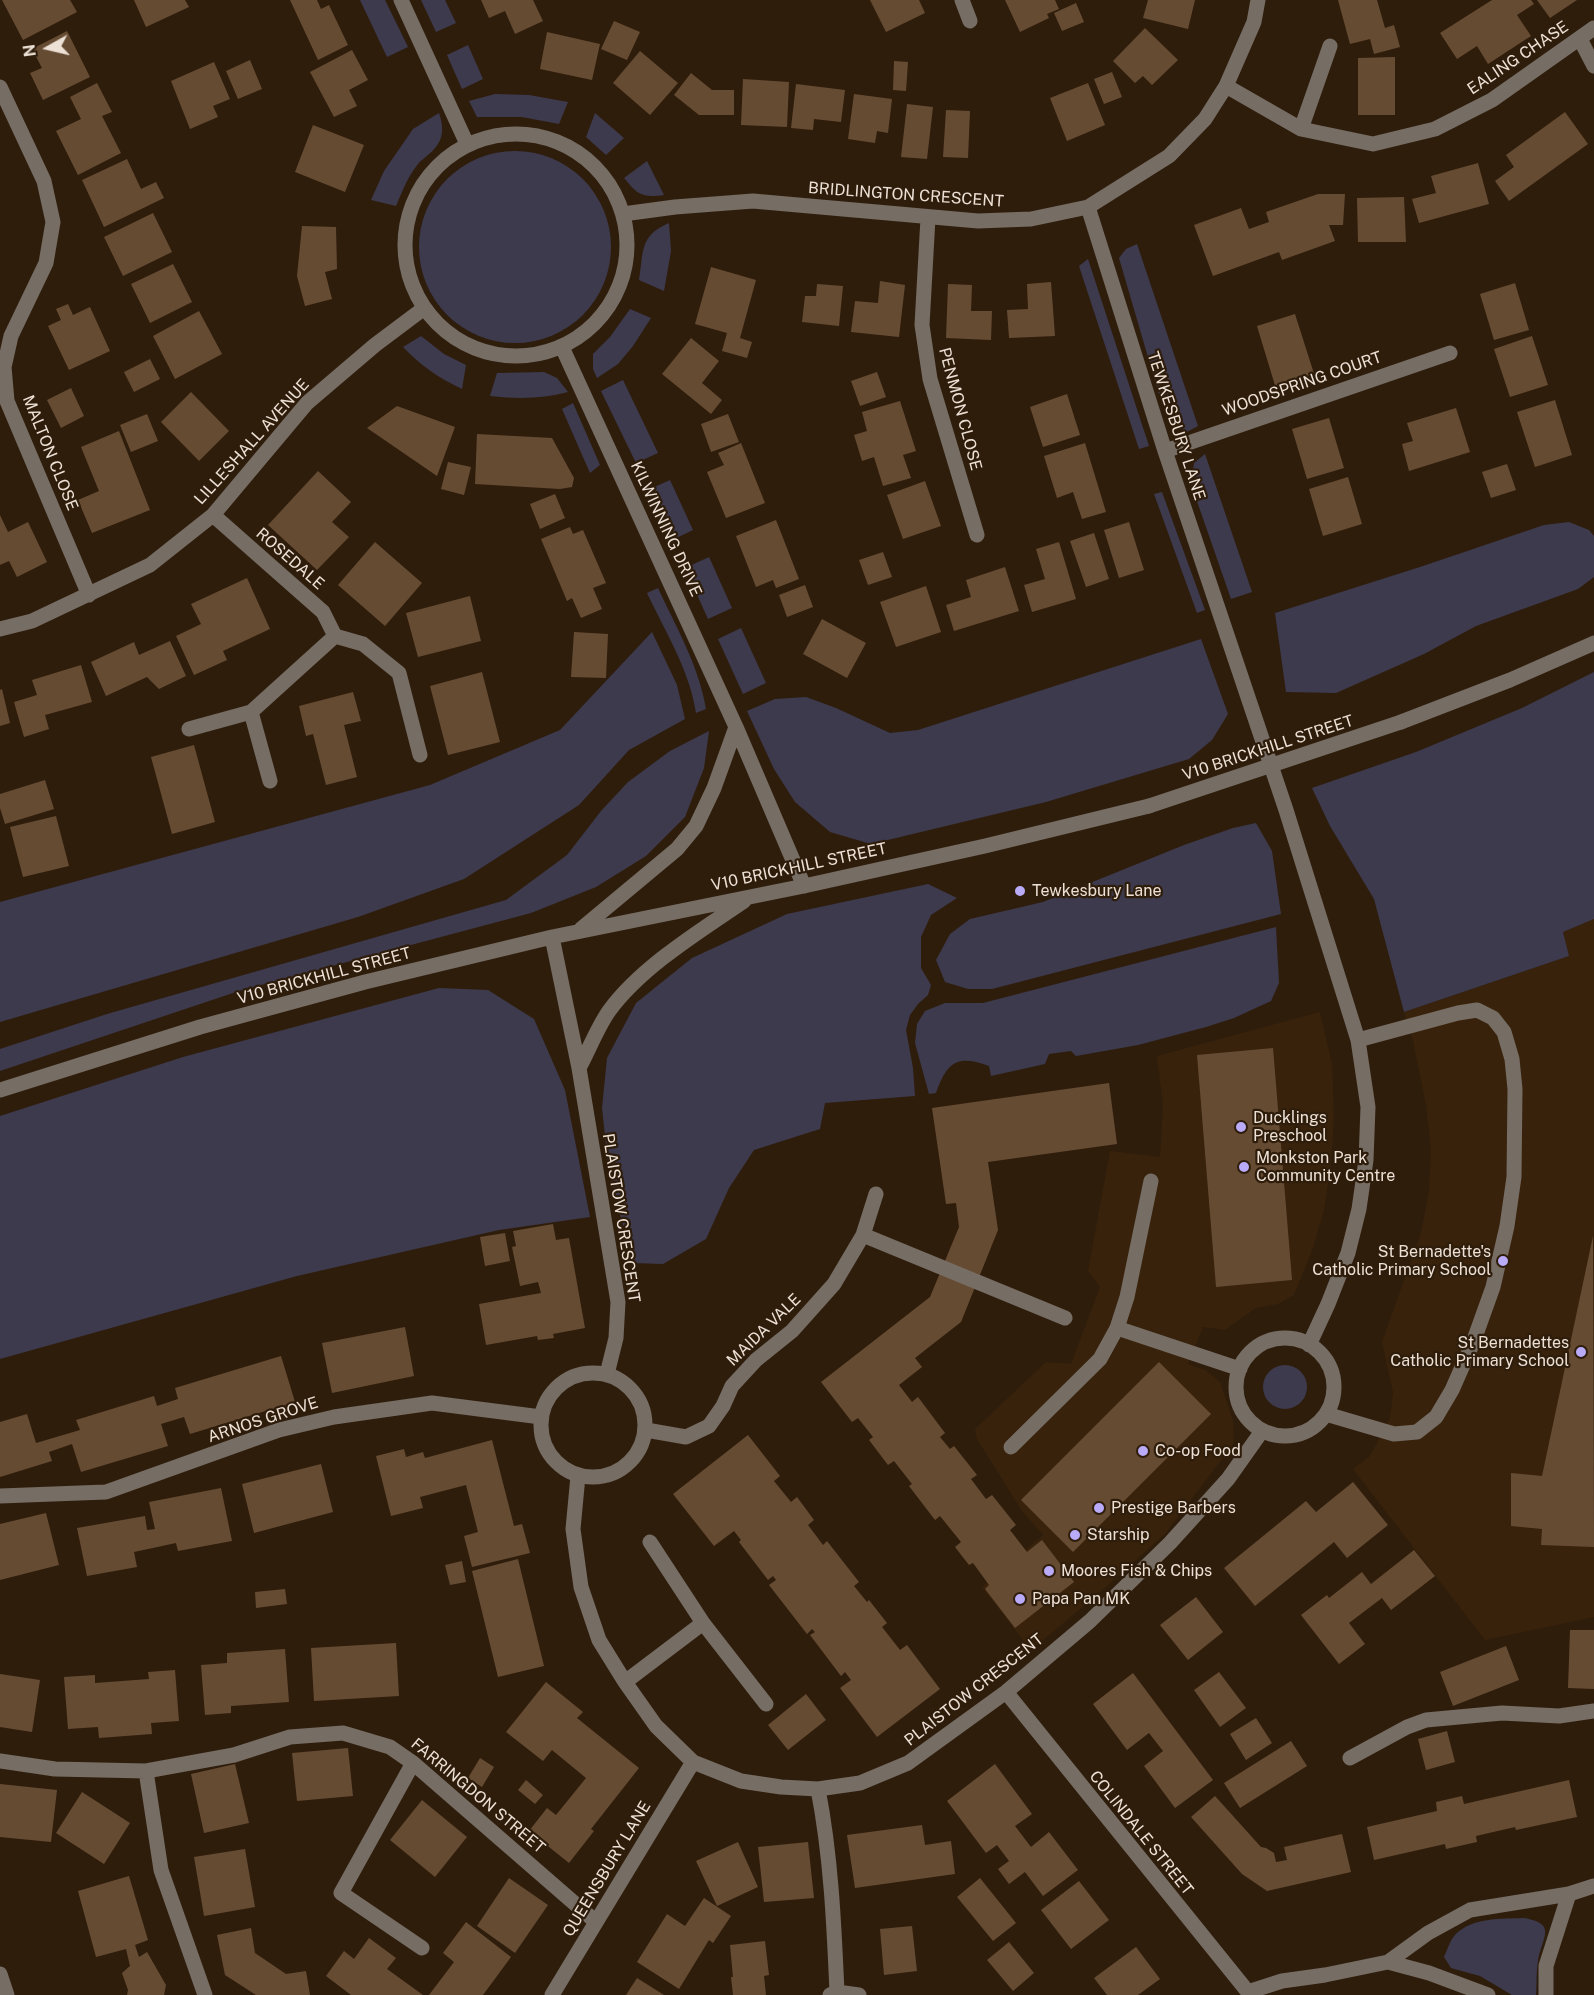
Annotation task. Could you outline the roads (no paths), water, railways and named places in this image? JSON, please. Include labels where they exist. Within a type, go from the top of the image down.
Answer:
[{"type":"street","points":[[401,0],[467,144]]},
{"type":"street","points":[[963,0],[970,21]]},
{"type":"street","name":"BRIDLINGTON CRESCENT","points":[[623,214],[753,201],[978,221],[1031,219],[1088,207],[1169,156],[1205,119],[1226,86],[1254,22],[1258,0]]},
{"type":"street","name":"EALING CHASE","points":[[1226,86],[1301,129],[1373,144],[1435,129],[1492,100],[1594,28]]},
{"type":"street","points":[[1580,39],[1594,66]]},
{"type":"street","points":[[1301,129],[1330,46]]},
{"type":"street","name":"MALTON CLOSE","points":[[0,87],[44,181],[53,222],[45,263],[11,336],[4,367],[7,401],[89,595]]},
{"type":"street","points":[[505,133],[543,136],[578,152],[606,179],[623,214],[627,246],[623,277],[609,306],[588,330],[562,347],[524,357],[485,353],[450,336],[423,309],[407,273],[404,235],[414,198],[436,166],[467,144],[505,133]]},
{"type":"street","name":"TEWKESBURY LANE","points":[[1088,207],[1165,451],[1286,810],[1358,1040],[1368,1107],[1366,1160],[1359,1209],[1348,1253],[1329,1304],[1309,1345]]},
{"type":"street","name":"PENMON CLOSE","points":[[928,218],[923,336],[930,379],[977,536]]},
{"type":"street","name":"LILLESHALL AVENUE","points":[[0,628],[32,621],[150,565],[213,515],[306,403],[375,345],[423,309]]},
{"type":"street","name":"KILWINNING DRIVE","points":[[562,347],[736,727],[804,886]]},
{"type":"street","name":"WOODSPRING COURT","points":[[1165,451],[1450,352]]},
{"type":"street","name":"ROSEDALE","points":[[213,515],[323,612],[335,636]]},
{"type":"street","points":[[189,729],[251,712],[335,636],[363,644],[399,673],[420,755]]},
{"type":"street","name":"V10 BRICKHILL STREET","points":[[0,1090],[200,1027],[365,982],[579,931],[804,886],[985,846],[1149,806],[1401,722],[1510,680],[1594,643]]},
{"type":"street","points":[[251,712],[270,781]]},
{"type":"street","points":[[579,931],[663,862],[696,826],[714,788],[736,727]]},
{"type":"street","points":[[579,1068],[609,1011],[639,978],[749,897]]},
{"type":"street","name":"PLAISTOW CRESCENT","points":[[552,937],[579,1068],[618,1302],[616,1338],[607,1374]]},
{"type":"street","points":[[1326,1414],[1394,1434],[1417,1432],[1436,1417],[1452,1390],[1474,1340],[1493,1287],[1507,1226],[1514,1177],[1515,1089],[1512,1059],[1504,1032],[1493,1018],[1477,1010],[1458,1013],[1358,1040]]},
{"type":"street","points":[[1011,1447],[1100,1359],[1117,1328],[1127,1297],[1152,1181]]},
{"type":"street","name":"MAIDA VALE","points":[[646,1430],[686,1437],[709,1426],[723,1406],[732,1386],[756,1360],[792,1331],[834,1284],[863,1235],[876,1194]]},
{"type":"street","points":[[863,1235],[899,1251],[936,1263],[1065,1318]]},
{"type":"street","points":[[1117,1328],[1240,1369]]},
{"type":"street","points":[[1277,1339],[1293,1339],[1309,1345],[1321,1354],[1330,1368],[1334,1383],[1333,1399],[1326,1414],[1305,1432],[1276,1435],[1262,1431],[1242,1411],[1237,1397],[1236,1383],[1240,1369],[1248,1355],[1261,1344],[1277,1339]]},
{"type":"street","points":[[589,1372],[607,1374],[623,1382],[636,1394],[644,1411],[646,1430],[642,1445],[623,1469],[609,1476],[593,1478],[578,1476],[564,1470],[553,1460],[545,1447],[541,1432],[541,1417],[546,1400],[564,1381],[589,1372]]},
{"type":"street","name":"ARNOS GROVE","points":[[0,1496],[106,1492],[279,1430],[334,1416],[432,1403],[541,1417]]},
{"type":"street","name":"PLAISTOW CRESCENT","points":[[578,1476],[573,1529],[581,1587],[599,1640],[656,1726],[693,1762],[741,1781],[781,1787],[818,1789],[860,1783],[908,1763],[1005,1692],[1090,1621],[1170,1543],[1228,1479],[1262,1431]]},
{"type":"street","points":[[650,1542],[703,1623],[766,1704]]},
{"type":"street","points":[[625,1682],[703,1623]]},
{"type":"street","name":"COLINDALE STREET","points":[[1005,1692],[1247,1994]]},
{"type":"street","points":[[1350,1758],[1407,1727],[1426,1720],[1502,1713],[1559,1716],[1594,1711]]},
{"type":"street","name":"FARRINGDON STREET","points":[[0,1761],[55,1769],[146,1771],[234,1755],[290,1737],[343,1733],[390,1747],[413,1763],[596,1922]]},
{"type":"street","name":"QUEENSBURY LANE","points":[[552,1995],[693,1762]]},
{"type":"street","points":[[413,1763],[341,1893],[422,1948]]},
{"type":"street","points":[[146,1771],[161,1870],[205,1995]]},
{"type":"street","points":[[818,1789],[826,1838],[834,1921],[834,1994],[859,1995]]},
{"type":"street","points":[[1247,1994],[1282,1981],[1325,1976],[1388,1962],[1428,1933],[1470,1910],[1569,1894],[1594,1886]]},
{"type":"street","points":[[1546,1995],[1546,1966],[1569,1894]]},
{"type":"street","points":[[1388,1962],[1429,1973],[1488,1995]]},
{"type":"street","points":[[0,1974],[7,1995]]},
{"type":"place","name":"Tewkesbury Lane","points":[[1020,891]]},
{"type":"place","name":"Ducklings Preschool","points":[[1241,1127]]},
{"type":"place","name":"Monkston Park Community Centre","points":[[1244,1167]]},
{"type":"place","name":"St Bernadette's Catholic Primary School","points":[[1503,1261]]},
{"type":"place","name":"St Bernadettes Catholic Primary School","points":[[1581,1352]]},
{"type":"place","name":"Co-op Food","points":[[1143,1451]]},
{"type":"place","name":"Prestige Barbers","points":[[1099,1508]]},
{"type":"place","name":"Starship","points":[[1075,1535]]},
{"type":"place","name":"Moores Fish & Chips","points":[[1049,1571]]},
{"type":"place","name":"Papa Pan MK","points":[[1020,1599]]}]
